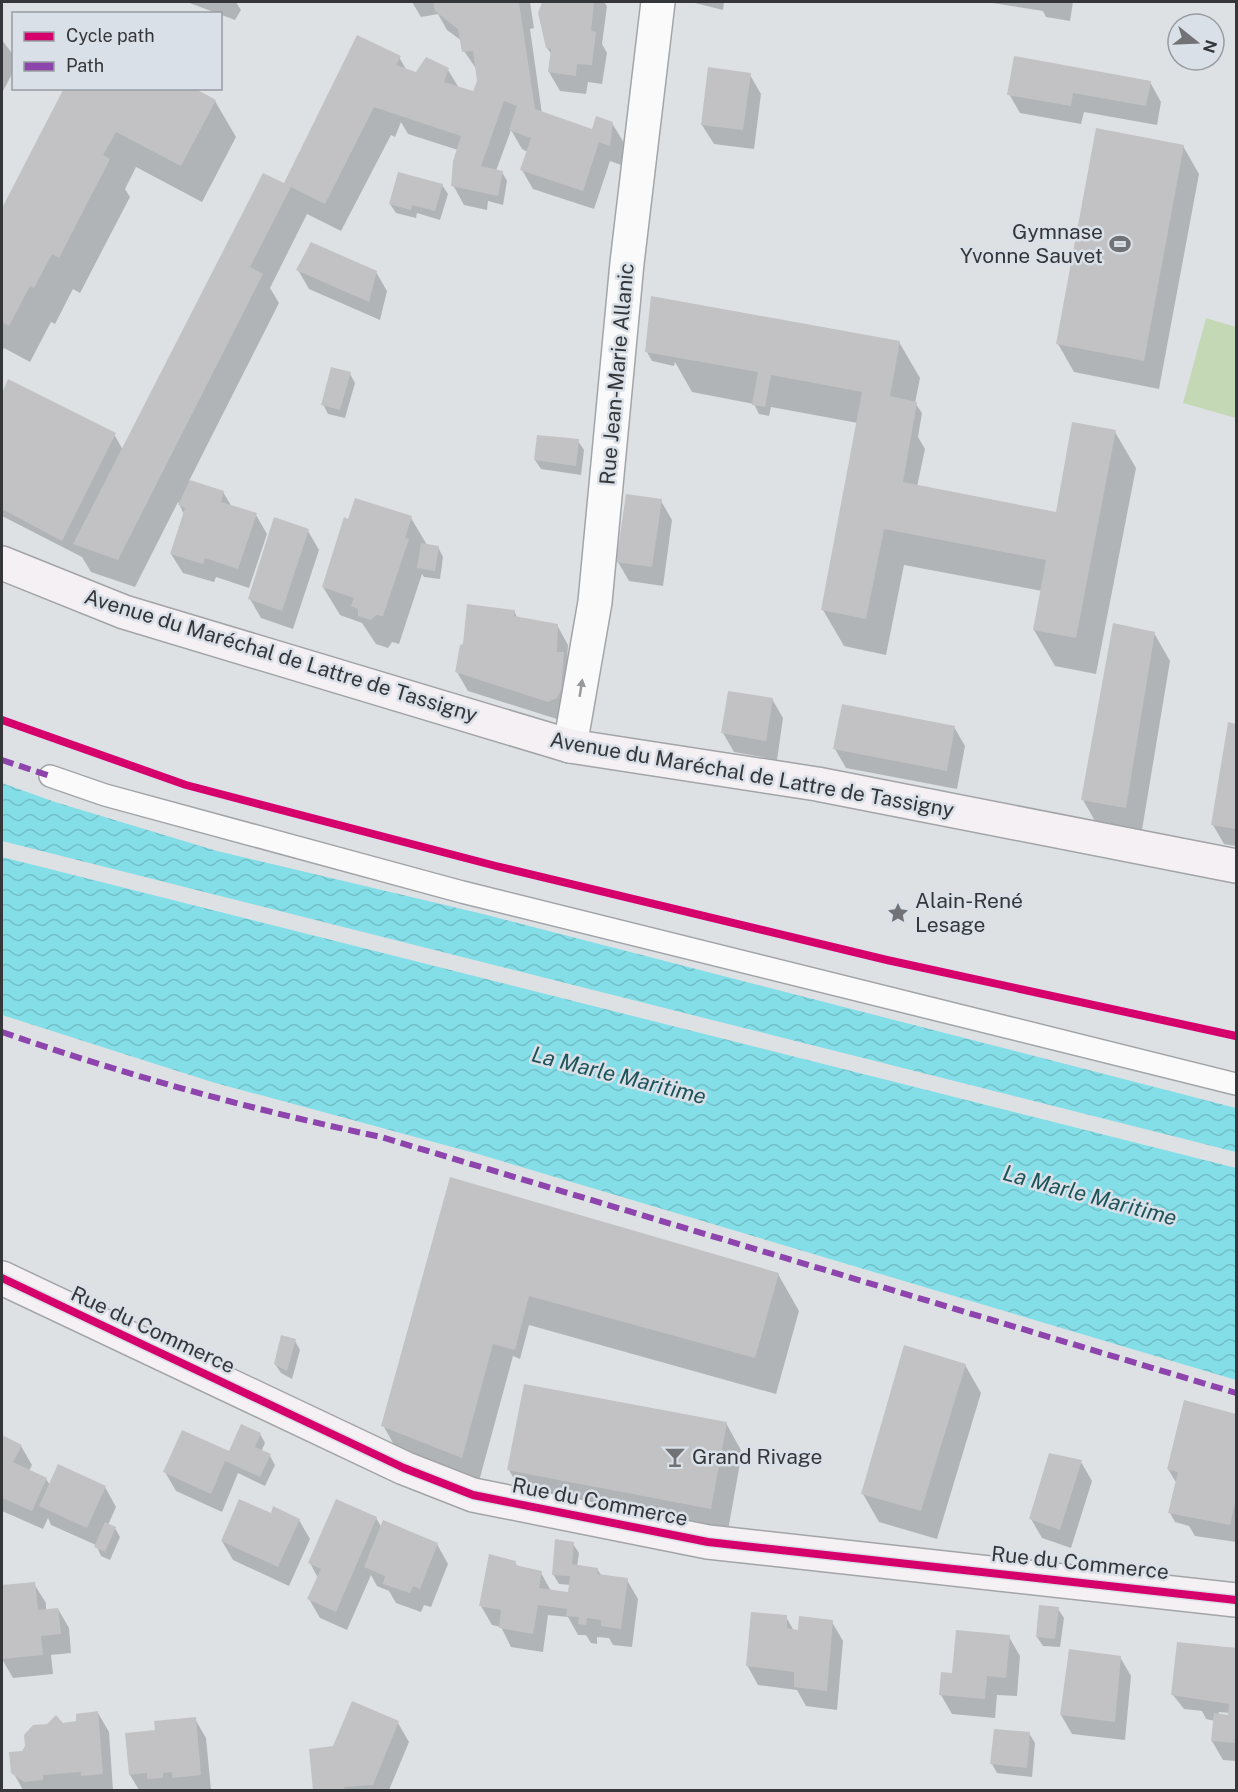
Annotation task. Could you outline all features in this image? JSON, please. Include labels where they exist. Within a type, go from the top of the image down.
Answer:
[{"type":"street","name":"Rue Jean-Marie Allanic","points":[[570,746],[595,602],[627,263],[658,2]]},
{"type":"street","name":"Avenue du Maréchal de Lattre de Tassigny","points":[[2,563],[124,612],[570,746],[817,784],[1236,866]]},
{"type":"street","name":"Rue du Commerce","points":[[2,1278],[404,1468],[473,1495],[708,1542],[1236,1600]]},
{"type":"lane","points":[[50,776],[105,795],[462,892],[1236,1084]]},
{"type":"green space","points":[[1206,318],[1236,327],[1236,418],[1183,403]]},
{"type":"water","name":"La Marle Maritime","points":[[2,783],[55,802],[217,851],[483,914],[1236,1108],[1236,1380],[478,1154],[212,1082],[2,1015]]},
{"type":"pier","points":[[2,841],[1236,1152],[1236,1168],[2,857]]},
{"type":"building","points":[[433,2],[519,2],[535,109],[592,129],[596,116],[613,122],[610,146],[599,142],[583,191],[520,170],[531,138],[509,130],[517,106],[504,101],[481,166],[503,171],[498,196],[451,186],[453,161],[461,136],[374,107],[325,204],[291,187],[250,267],[263,274],[118,560],[73,544],[263,173],[284,183],[357,35],[401,56],[396,65],[416,72],[426,57],[449,68],[444,82],[473,91],[477,81],[473,51],[462,52],[458,29],[435,11]]},
{"type":"building","points":[[542,2],[594,2],[591,31],[596,32],[592,65],[577,64],[576,76],[548,72],[551,49],[546,48],[538,13]]},
{"type":"building","points":[[1014,56],[1151,81],[1146,106],[1073,93],[1071,106],[1007,95]]},
{"type":"building","points":[[708,67],[751,73],[743,130],[701,125]]},
{"type":"building","points":[[63,90],[198,90],[216,100],[181,166],[116,132],[103,155],[110,159],[59,258],[52,254],[34,288],[30,286],[9,326],[2,322],[2,208]]},
{"type":"building","name":"Gymnase Yvonne Sauvet","points":[[1096,128],[1184,145],[1144,361],[1056,344]]},
{"type":"building","points":[[398,172],[443,184],[435,211],[412,205],[411,210],[389,204]]},
{"type":"building","points":[[311,242],[377,271],[369,302],[296,270]]},
{"type":"building","points":[[651,296],[900,341],[890,396],[917,402],[903,482],[1056,512],[1072,422],[1116,430],[1076,638],[1033,630],[1046,560],[884,529],[866,619],[821,610],[862,392],[771,375],[765,407],[752,405],[758,372],[645,352]]},
{"type":"building","points":[[331,367],[351,372],[340,410],[321,405]]},
{"type":"building","points":[[8,379],[116,433],[62,541],[2,509],[2,393]]},
{"type":"building","points":[[537,435],[579,439],[576,466],[534,460]]},
{"type":"building","points":[[190,480],[224,491],[221,502],[257,513],[238,569],[205,558],[203,564],[170,554],[185,508],[178,505]]},
{"type":"building","points":[[626,494],[662,499],[652,567],[616,562]]},
{"type":"building","points":[[355,498],[412,516],[405,538],[409,539],[383,616],[376,615],[371,620],[358,616],[358,609],[351,606],[354,598],[322,587],[344,517],[348,519]]},
{"type":"building","points":[[274,517],[309,529],[282,611],[248,599]]},
{"type":"building","points":[[421,543],[439,546],[435,571],[417,568]]},
{"type":"building","points":[[467,604],[515,610],[514,616],[558,624],[557,652],[564,652],[561,690],[557,698],[548,702],[455,672],[460,645],[463,644]]},
{"type":"building","points":[[1113,623],[1155,632],[1126,808],[1081,800]]},
{"type":"building","points":[[728,691],[773,698],[766,741],[721,733]]},
{"type":"building","points":[[842,704],[955,726],[947,771],[833,749]]},
{"type":"building","points":[[1228,722],[1236,724],[1236,829],[1211,825]]},
{"type":"building","points":[[450,1177],[779,1273],[755,1358],[529,1296],[515,1350],[493,1344],[462,1458],[381,1426]]},
{"type":"building","points":[[281,1335],[296,1339],[287,1371],[274,1364]]},
{"type":"building","points":[[904,1345],[966,1364],[921,1511],[861,1494]]},
{"type":"building","points":[[524,1384],[727,1422],[711,1509],[507,1470]]},
{"type":"building","points":[[1184,1400],[1236,1414],[1236,1498],[1230,1525],[1168,1513],[1178,1472],[1167,1469]]},
{"type":"building","points":[[241,1424],[261,1433],[255,1447],[271,1454],[260,1477],[225,1461],[211,1494],[163,1472],[182,1430],[229,1451]]},
{"type":"building","points":[[2,1435],[22,1445],[13,1462],[47,1478],[32,1511],[2,1498]]},
{"type":"building","points":[[1049,1453],[1082,1460],[1060,1530],[1029,1519]]},
{"type":"building","points":[[58,1464],[106,1486],[87,1528],[39,1506]]},
{"type":"building","points":[[239,1499],[271,1513],[273,1506],[300,1519],[278,1567],[221,1541]]},
{"type":"building","points":[[336,1499],[377,1517],[336,1612],[307,1599],[321,1569],[308,1563]]},
{"type":"building","points":[[383,1520],[438,1543],[420,1589],[413,1586],[410,1593],[383,1584],[385,1576],[364,1567]]},
{"type":"building","points":[[105,1522],[116,1527],[105,1552],[94,1547]]},
{"type":"building","points":[[555,1539],[574,1542],[572,1564],[598,1568],[597,1574],[628,1578],[621,1629],[601,1626],[601,1620],[587,1618],[586,1625],[578,1624],[579,1617],[566,1616],[567,1609],[538,1605],[533,1634],[499,1628],[501,1610],[479,1606],[489,1554],[516,1561],[515,1565],[542,1571],[539,1588],[568,1592],[570,1576],[552,1575]]},
{"type":"building","points":[[35,1582],[38,1610],[58,1608],[61,1634],[41,1636],[43,1655],[2,1659],[2,1585]]},
{"type":"building","points":[[1039,1605],[1059,1607],[1055,1639],[1036,1637]]},
{"type":"building","points":[[751,1612],[787,1615],[787,1628],[798,1630],[799,1616],[833,1620],[827,1691],[794,1687],[794,1672],[746,1666]]},
{"type":"building","points":[[956,1630],[1010,1635],[1006,1678],[987,1676],[985,1699],[939,1695],[941,1672],[952,1673]]},
{"type":"building","points":[[1177,1642],[1236,1648],[1236,1743],[1211,1741],[1214,1713],[1228,1715],[1229,1704],[1171,1695]]},
{"type":"building","points":[[1069,1649],[1121,1656],[1115,1722],[1060,1715]]},
{"type":"building","points":[[352,1701],[399,1721],[373,1785],[344,1787],[345,1790],[313,1790],[309,1749],[333,1746]]},
{"type":"building","points":[[98,1711],[103,1774],[81,1776],[81,1772],[43,1775],[43,1780],[24,1782],[11,1773],[9,1752],[22,1751],[25,1746],[24,1735],[33,1725],[47,1724],[56,1715],[63,1723],[76,1721],[76,1714]]},
{"type":"building","points":[[196,1717],[201,1775],[172,1778],[172,1772],[163,1773],[163,1778],[147,1779],[147,1773],[129,1775],[125,1733],[155,1730],[154,1721]]},
{"type":"building","points":[[994,1729],[1030,1732],[1027,1768],[990,1764]]},
{"type":"marked path","points":[[2,760],[50,776]]},
{"type":"marked path","points":[[2,1032],[95,1063],[190,1090],[381,1137],[1236,1393]]},
{"type":"cycle path","points":[[2,720],[186,785],[496,866],[887,960],[1236,1036]]},
{"type":"cycle path","points":[[2,1278],[404,1468],[473,1495],[708,1542],[1236,1600]]},
{"type":"place","name":"Gymnase Yvonne Sauvet","points":[[1120,244]]},
{"type":"place","name":"Alain-René Lesage","points":[[898,913]]},
{"type":"place","name":"Grand Rivage","points":[[675,1457]]}]
